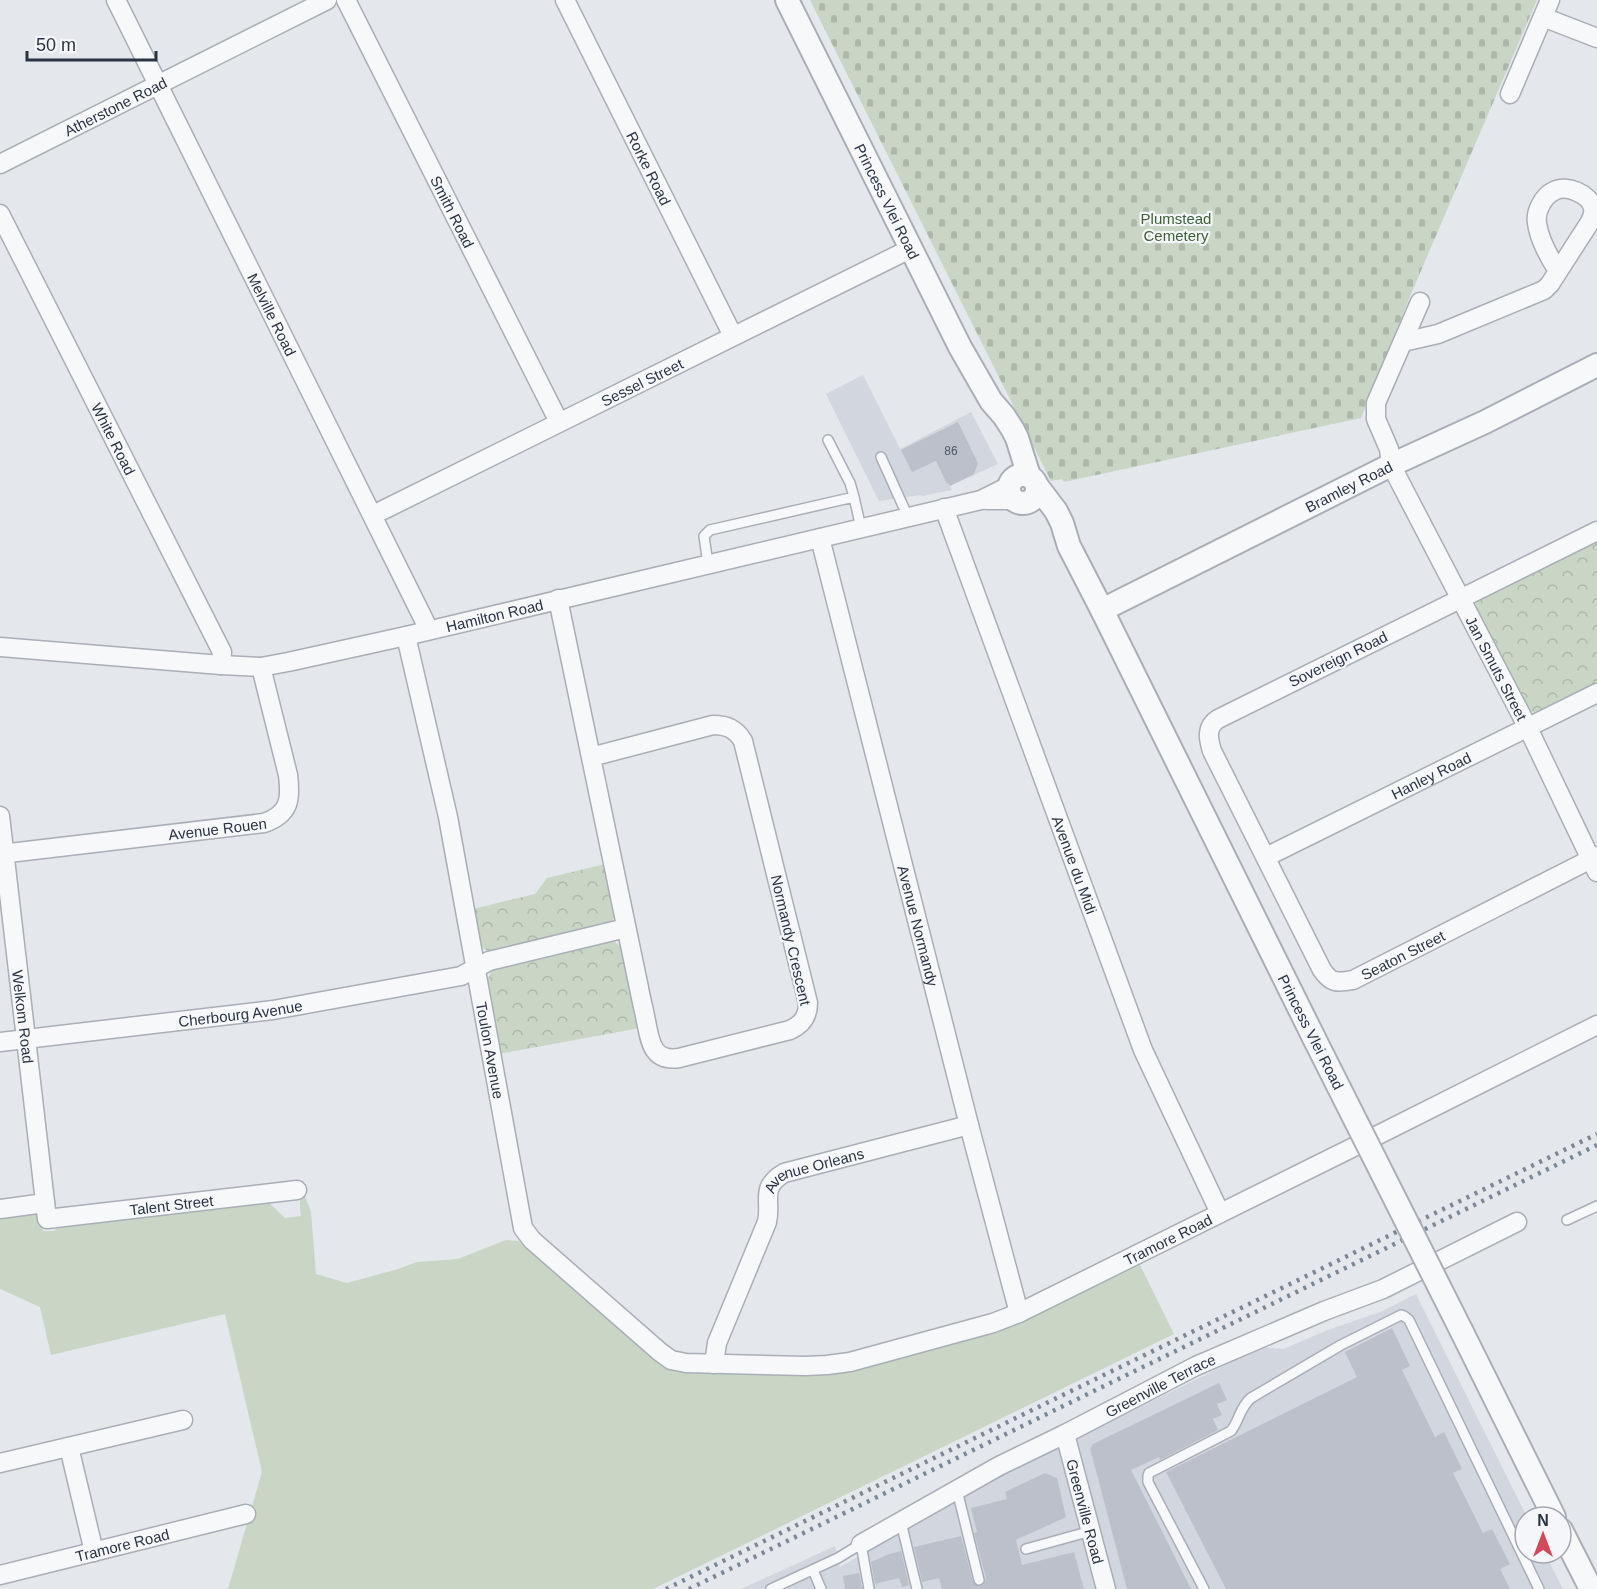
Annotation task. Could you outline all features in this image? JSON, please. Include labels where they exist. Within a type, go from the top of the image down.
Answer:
[{"type":"street","name":"Melville Road","points":[[116,0],[429,630]]},
{"type":"street","name":"Atherstone Road","points":[[0,164],[327,0]]},
{"type":"street","name":"Smith Road","points":[[346,0],[559,422]]},
{"type":"street","name":"Rorke Road","points":[[565,0],[733,336]]},
{"type":"street","name":"Princess Vlei Road","points":[[788,0],[960,347],[990,401],[1013,430],[1025,466],[1021,488],[1069,546],[1548,1505]]},
{"type":"street","points":[[1510,94],[1551,0]]},
{"type":"street","points":[[1543,18],[1597,38]]},
{"type":"street","name":"White Road","points":[[0,214],[222,652],[221,665]]},
{"type":"street","name":"Sessel Street","points":[[373,515],[912,248]]},
{"type":"street","points":[[1403,342],[1438,334],[1544,290],[1558,271]]},
{"type":"street","name":"Jan Smuts Street","points":[[1420,302],[1376,403],[1376,419],[1389,449],[1391,465],[1595,862]]},
{"type":"street","name":"Bramley Road","points":[[1102,610],[1597,365]]},
{"type":"street","name":"Hamilton Road","points":[[0,647],[261,667],[406,636],[981,500],[1021,488]]},
{"type":"street","name":"Avenue du Midi","points":[[944,508],[1143,1050],[1220,1213]]},
{"type":"street","name":"Sovereign Road","points":[[1266,857],[1212,751],[1208,732],[1212,723],[1597,531]]},
{"type":"street","name":"Avenue Normandy","points":[[820,538],[1019,1313]]},
{"type":"street","name":"Normandy Crescent","points":[[558,599],[626,928],[650,1039],[655,1052],[660,1056],[679,1058],[796,1027],[805,1019],[808,1003],[740,735],[722,725],[713,725],[591,757]]},
{"type":"street","name":"Toulon Avenue","points":[[406,636],[448,817],[525,1232],[665,1356],[678,1362],[714,1364]]},
{"type":"street","name":"Avenue Rouen","points":[[2,854],[253,825],[274,820],[281,814],[289,799],[288,775],[261,667]]},
{"type":"street","name":"Hanley Road","points":[[1266,857],[1597,693]]},
{"type":"street","name":"Welkom Road","points":[[0,816],[2,854],[27,1038],[46,1211]]},
{"type":"street","name":"Seaton Street","points":[[1266,857],[1322,970],[1334,982],[1353,980],[1595,862]]},
{"type":"street","points":[[475,969],[489,961],[626,928]]},
{"type":"street","name":"Cherbourg Avenue","points":[[0,1042],[273,1010],[461,976],[475,969]]},
{"type":"street","name":"Tramore Road","points":[[714,1364],[827,1365],[850,1362],[993,1323],[1019,1313],[1597,1024]]},
{"type":"street","name":"Avenue Orleans","points":[[714,1364],[717,1343],[767,1222],[768,1190],[776,1178],[784,1173],[969,1125]]},
{"type":"street","name":"Talent Street","points":[[0,1209],[46,1211],[297,1190]]},
{"type":"street","name":"Greenville Terrace","points":[[861,1544],[999,1466],[1196,1366],[1324,1311],[1383,1289],[1517,1222]]},
{"type":"street","points":[[0,1463],[183,1420]]},
{"type":"street","name":"Greenville Road","points":[[1065,1434],[1106,1589]]},
{"type":"street","points":[[69,1447],[93,1552]]},
{"type":"street","name":"Tramore Road","points":[[0,1575],[246,1514]]},
{"type":"street","points":[[1573,1554],[1590,1589]]},
{"type":"lane","points":[[828,440],[850,483],[861,528]]},
{"type":"lane","points":[[881,457],[908,517]]},
{"type":"lane","points":[[708,564],[704,537],[710,530],[854,497]]},
{"type":"lane","points":[[1567,1220],[1597,1206]]},
{"type":"lane","points":[[1204,1589],[1148,1482],[1149,1473],[1231,1431],[1244,1404],[1251,1398],[1341,1345],[1401,1315],[1409,1320],[1539,1589]]},
{"type":"lane","points":[[957,1490],[979,1580]]},
{"type":"lane","points":[[901,1522],[917,1589]]},
{"type":"lane","points":[[1026,1549],[1091,1531]]},
{"type":"lane","points":[[861,1544],[869,1589]]},
{"type":"lane","name":"Greenville Terrace","points":[[771,1589],[861,1544]]},
{"type":"lane","points":[[813,1570],[820,1589]]},
{"type":"shaded area","points":[[863,375],[900,449],[971,412],[998,464],[950,486],[952,490],[879,501],[826,394]]},
{"type":"shaded area","points":[[1416,1294],[1521,1505],[1513,1505],[1513,1565],[1551,1565],[1563,1589],[741,1589],[835,1546],[840,1567],[998,1477],[1262,1347],[1283,1349],[1380,1312]]},
{"type":"green space","name":"Plumstead Cemetery","points":[[810,0],[1537,0],[1411,294],[1361,418],[1064,482],[1062,479],[1051,481]]},
{"type":"green space","points":[[1597,538],[1597,684],[1536,713],[1526,710],[1475,608],[1477,600]]},
{"type":"green space","points":[[605,864],[615,916],[610,924],[492,952],[479,944],[473,909],[535,894],[547,878]]},
{"type":"green space","points":[[613,941],[622,947],[640,1028],[499,1054],[487,981],[491,972],[495,969]]},
{"type":"green space","points":[[300,1193],[304,1193],[311,1212],[316,1274],[347,1283],[417,1262],[458,1259],[506,1240],[519,1241],[621,1327],[665,1368],[672,1371],[808,1374],[844,1370],[1005,1328],[1140,1265],[1174,1334],[653,1589],[228,1589],[262,1472],[225,1314],[51,1355],[40,1307],[0,1289],[0,1214],[35,1211],[42,1218],[43,1231],[54,1231],[63,1223],[266,1200],[285,1218],[301,1216]]},
{"type":"building","points":[[958,422],[978,463],[974,474],[950,486],[936,461],[912,472],[901,450]]},
{"type":"building","points":[[1392,1328],[1410,1366],[1402,1370],[1435,1437],[1444,1432],[1462,1469],[1453,1473],[1483,1533],[1492,1529],[1510,1564],[1500,1569],[1510,1589],[1226,1589],[1166,1472],[1357,1377],[1345,1352]]},
{"type":"building","points":[[1219,1383],[1227,1400],[1217,1404],[1222,1415],[1213,1419],[1218,1430],[1160,1460],[1159,1457],[1131,1470],[1191,1589],[1127,1589],[1090,1448],[1093,1444]]},
{"type":"building","points":[[1045,1473],[1057,1478],[1066,1517],[1016,1540],[1022,1565],[1074,1552],[1084,1589],[942,1589],[939,1578],[922,1582],[914,1547],[961,1536],[973,1582],[977,1586],[983,1585],[986,1578],[974,1533],[977,1532],[971,1508],[1007,1499],[1005,1492]]},
{"type":"building","points":[[901,1551],[909,1585],[902,1587],[899,1578],[875,1584],[871,1562]]},
{"type":"building","points":[[859,1573],[862,1589],[845,1589],[843,1576]]},
{"type":"railway","points":[[666,1589],[1597,1134]]},
{"type":"railway","points":[[689,1589],[1597,1145]]}]
